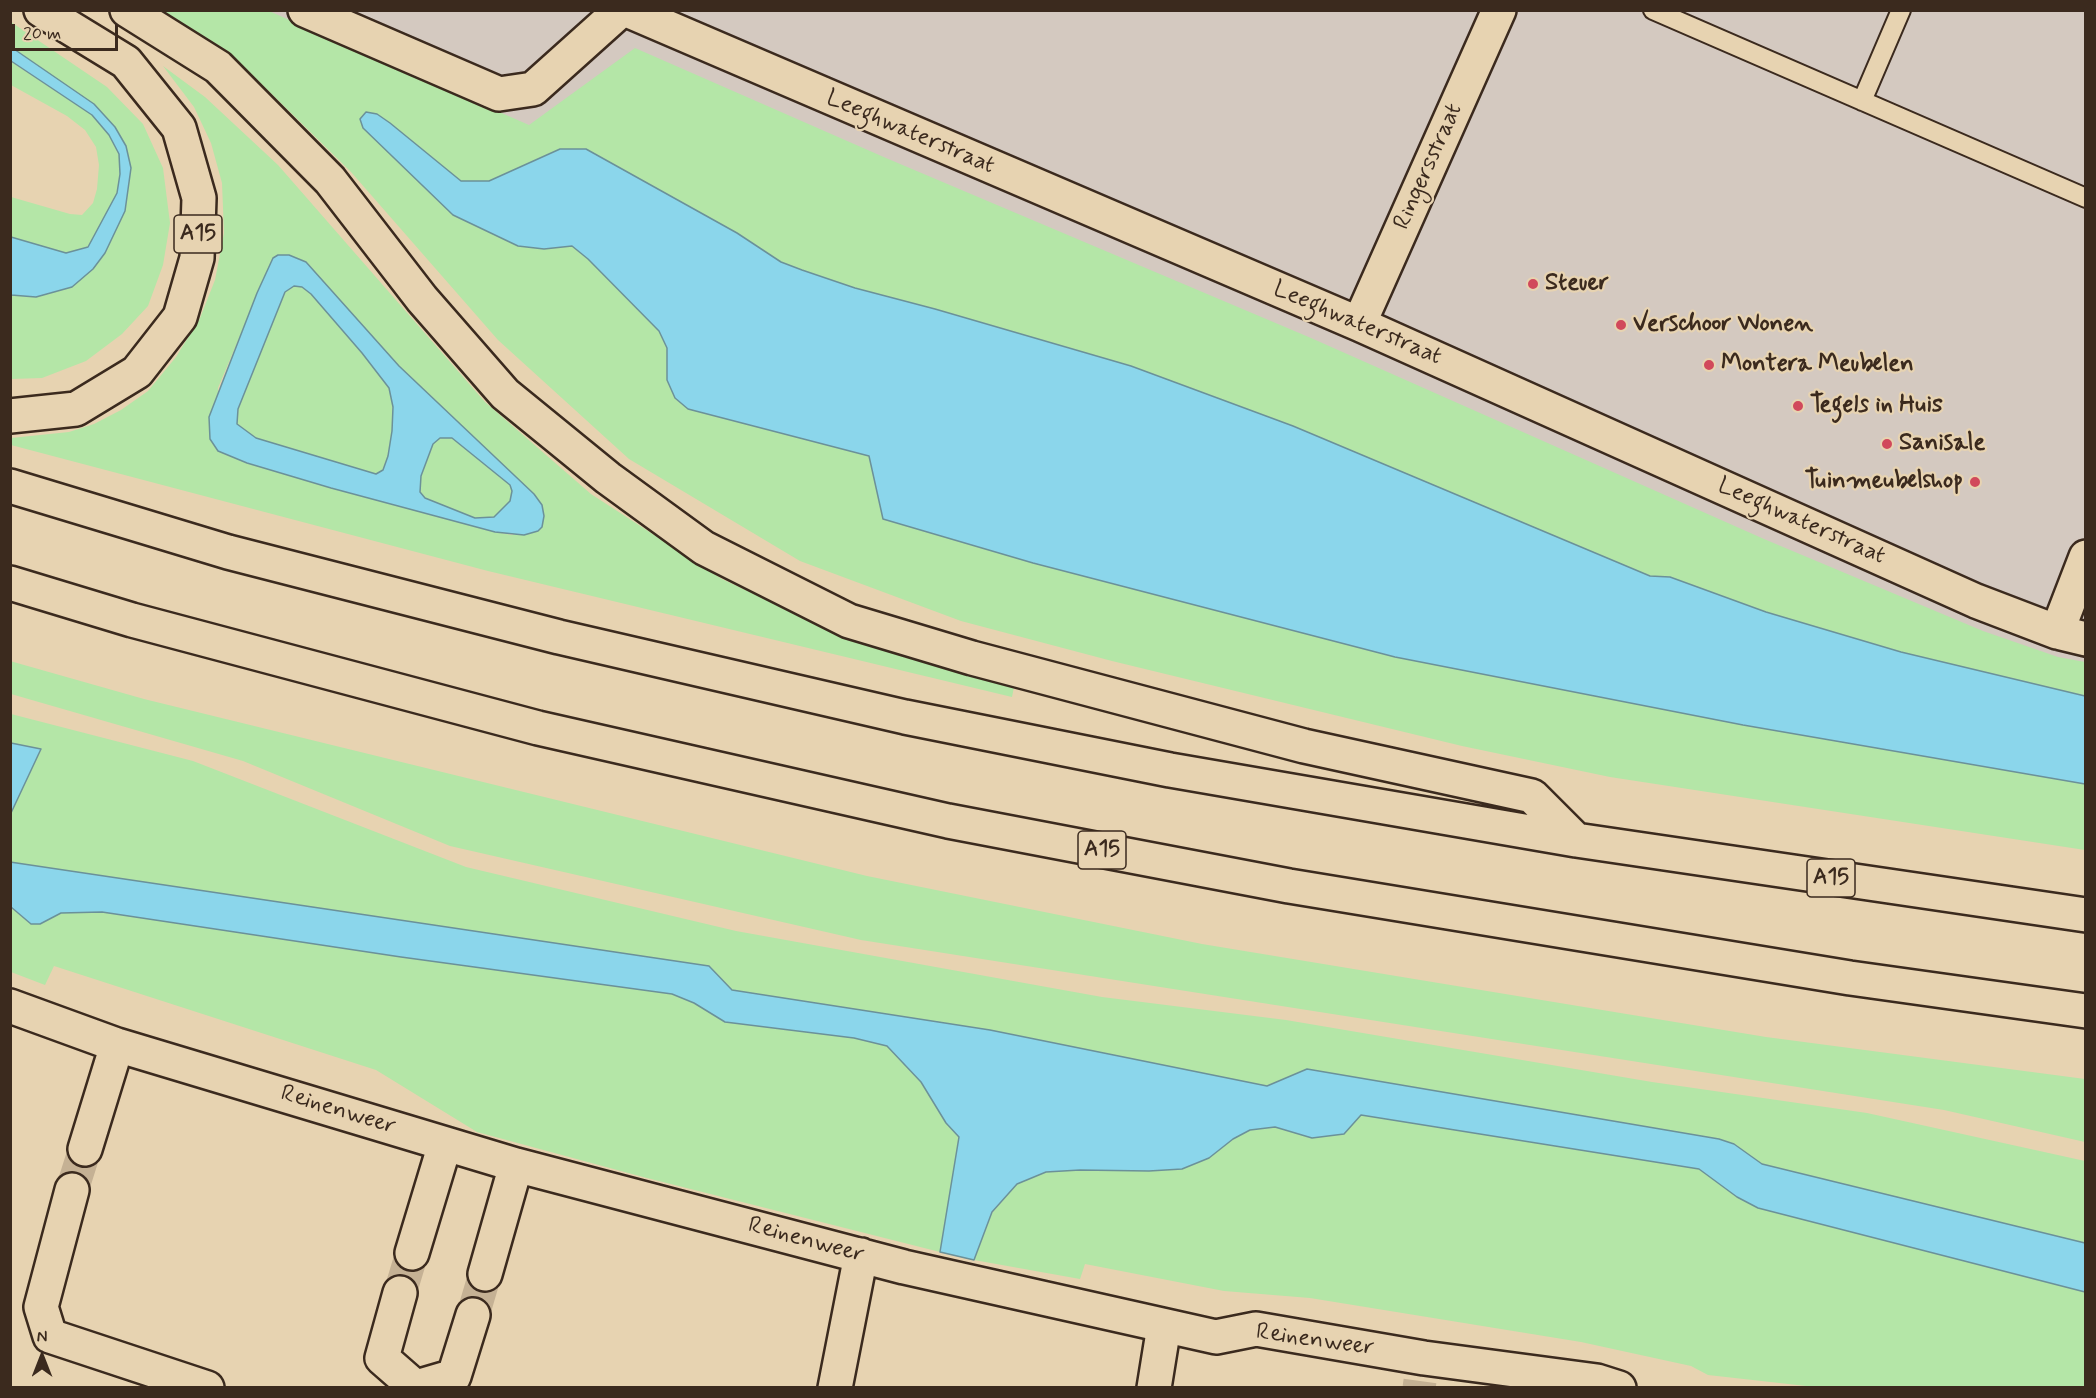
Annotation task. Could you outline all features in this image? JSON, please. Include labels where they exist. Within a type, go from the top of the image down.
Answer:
[{"type":"main road","name":"A15","points":[[10,416],[76,409],[137,372],[180,317],[197,258],[199,198],[179,128],[126,62],[41,10]]},
{"type":"main road","points":[[127,10],[218,67],[330,180],[422,298],[505,394],[608,478],[704,548],[849,621],[972,658],[1304,746],[1532,796],[1576,840]]},
{"type":"main road","points":[[305,10],[499,94],[533,89],[621,10]]},
{"type":"main road","name":"Leeghwaterstraat","points":[[627,10],[1359,324],[1976,601],[2071,635]]},
{"type":"main road","name":"Ringersstraat","points":[[1359,324],[1498,10]]},
{"type":"main road","name":"A15","points":[[10,486],[228,552],[559,637],[905,717],[1170,770],[1576,840],[2085,915]]},
{"type":"main road","points":[[2071,635],[2085,557]]},
{"type":"main road","name":"A15","points":[[10,583],[132,620],[538,729],[948,821],[1289,886],[1850,978],[2085,1011]]},
{"type":"main road","name":"Reinenweer","points":[[10,1006],[117,1045],[516,1165],[861,1255],[1216,1337],[1256,1329],[1422,1370],[1597,1381],[1619,1388]]},
{"type":"main road","points":[[85,1149],[117,1045]]},
{"type":"main road","points":[[412,1253],[445,1144]]},
{"type":"main road","points":[[485,1274],[516,1165]]},
{"type":"main road","points":[[72,1190],[41,1307],[50,1336],[207,1388]]},
{"type":"main road","points":[[835,1388],[861,1255]]},
{"type":"main road","points":[[400,1293],[381,1358],[413,1387],[454,1376],[473,1315]]},
{"type":"main road","points":[[1154,1388],[1164,1326]]},
{"type":"lane","points":[[1653,10],[2085,198]]},
{"type":"lane","points":[[1862,101],[1901,10]]},
{"type":"shaded area","points":[[218,11],[2085,11],[2085,672],[471,149]]},
{"type":"green space","points":[[163,11],[269,11],[529,125],[635,48],[886,158],[1311,338],[1764,539],[1983,631],[2058,657],[2085,662],[2085,696],[1901,652],[1766,612],[1670,577],[1650,576],[1293,426],[1131,366],[855,288],[802,270],[781,262],[737,233],[586,149],[560,149],[489,181],[461,181],[390,123],[500,236],[518,246],[544,249],[572,246],[588,259],[659,331],[667,348],[667,380],[675,398],[688,409],[869,456],[883,519],[1033,563],[1395,657],[1743,725],[2085,784],[2085,850],[1610,777],[1462,746],[1112,661],[961,621],[800,561],[629,459],[498,340],[351,172],[229,52]]},
{"type":"green space","points":[[11,22],[107,87],[143,124],[163,168],[170,223],[163,265],[148,306],[122,334],[86,361],[42,378],[11,379],[11,295],[36,297],[72,287],[131,168],[126,146],[115,127],[48,73],[11,47]]},
{"type":"green space","points":[[10,61],[92,115],[109,135],[119,154],[120,174],[117,193],[92,242],[83,251],[66,253],[11,237],[11,197],[70,214],[82,215],[93,203],[99,165],[96,147],[85,130],[67,116],[11,85]]},
{"type":"green space","points":[[163,66],[205,97],[278,165],[485,402],[591,494],[722,579],[799,615],[900,656],[1014,687],[1012,697],[488,571],[11,445],[11,438],[69,432],[94,424],[121,410],[148,391],[176,357],[200,318],[215,280],[224,233],[222,183],[211,143],[194,107]],"holes":[[[283,255],[306,262],[399,366],[539,500],[544,516],[542,527],[512,535],[495,532],[331,488],[224,454],[218,388],[273,258]]]},
{"type":"green space","points":[[294,286],[302,287],[311,294],[389,388],[393,407],[389,456],[383,470],[376,474],[256,438],[237,424],[238,409],[285,291]]},
{"type":"green space","points":[[440,438],[452,438],[510,485],[512,491],[510,501],[494,517],[475,518],[425,498],[420,492],[421,476],[433,444]]},
{"type":"green space","points":[[10,661],[144,699],[867,876],[1202,944],[1766,1037],[2085,1079],[2085,1142],[1944,1110],[861,940],[450,846],[243,761],[11,694]]},
{"type":"green space","points":[[11,714],[193,761],[466,867],[736,931],[1102,997],[1286,1020],[1652,1082],[1867,1113],[2085,1161],[2085,1243],[1762,1164],[1734,1144],[1307,1069],[1267,1086],[990,1030],[732,990],[709,966],[12,863],[10,813],[41,750],[11,743]]},
{"type":"green space","points":[[10,907],[31,924],[40,923],[61,913],[102,912],[401,957],[672,994],[694,1003],[725,1022],[854,1038],[887,1046],[921,1082],[946,1123],[959,1137],[940,1252],[643,1177],[477,1132],[376,1070],[54,966],[45,985],[11,972]]},
{"type":"green space","points":[[1361,1115],[1699,1169],[1758,1208],[2085,1292],[2085,1387],[1824,1388],[1708,1375],[1691,1366],[1581,1342],[1310,1298],[1224,1291],[1085,1264],[1080,1279],[974,1260],[992,1213],[1017,1184],[1046,1172],[1149,1171],[1209,1158],[1233,1139],[1250,1130],[1275,1127],[1312,1138]]},
{"type":"water","points":[[11,47],[94,104],[115,127],[126,146],[131,168],[125,211],[105,253],[93,269],[72,287],[36,297],[11,295],[11,237],[66,253],[88,247],[117,193],[120,174],[119,154],[109,135],[92,115],[11,61]]},
{"type":"water","points":[[366,112],[377,114],[390,123],[461,181],[489,181],[560,149],[586,149],[737,233],[781,262],[802,270],[855,288],[1131,366],[1293,426],[1650,576],[1670,577],[1766,612],[1901,652],[2085,696],[2085,784],[1743,725],[1395,657],[1033,563],[883,519],[869,456],[688,409],[675,398],[667,380],[667,348],[659,331],[588,259],[572,246],[544,249],[518,246],[453,215],[363,128],[360,119]]},
{"type":"water","points":[[278,255],[289,255],[306,262],[399,366],[534,494],[542,505],[544,516],[542,527],[538,531],[524,535],[495,532],[331,488],[247,463],[218,451],[210,439],[209,417],[273,258]],"holes":[[[294,286],[302,287],[311,294],[389,388],[393,407],[392,431],[383,470],[376,474],[256,438],[237,424],[238,409],[285,292]],[[440,438],[452,438],[510,485],[512,491],[510,501],[494,517],[475,518],[425,498],[420,492],[421,476],[433,444]]]},
{"type":"water","points":[[10,743],[41,749],[11,813]]},
{"type":"water","points":[[10,862],[709,966],[732,990],[990,1030],[1267,1086],[1307,1069],[1719,1139],[1734,1144],[1762,1164],[2085,1243],[2085,1292],[1758,1208],[1737,1197],[1699,1169],[1361,1115],[1344,1134],[1312,1138],[1275,1127],[1250,1130],[1233,1139],[1209,1158],[1182,1169],[1046,1172],[1017,1184],[992,1212],[974,1260],[940,1252],[959,1137],[946,1123],[921,1082],[887,1046],[854,1038],[725,1022],[694,1003],[672,994],[401,957],[102,912],[61,913],[40,924],[31,924],[11,907]]},
{"type":"tunnel","points":[[72,1190],[85,1149]]},
{"type":"tunnel","points":[[400,1293],[412,1253]]},
{"type":"tunnel","points":[[473,1315],[485,1274]]},
{"type":"tunnel","points":[[1419,1388],[1420,1381]]},
{"type":"place","name":"Steuer","points":[[1533,284]]},
{"type":"place","name":"Verschoor Wonen","points":[[1621,325]]},
{"type":"place","name":"Montera Meubelen","points":[[1709,365]]},
{"type":"place","name":"Tegels in Huis","points":[[1798,406]]},
{"type":"place","name":"Sanisale","points":[[1887,444]]},
{"type":"place","name":"Tuinmeubelshop","points":[[1975,482]]}]
